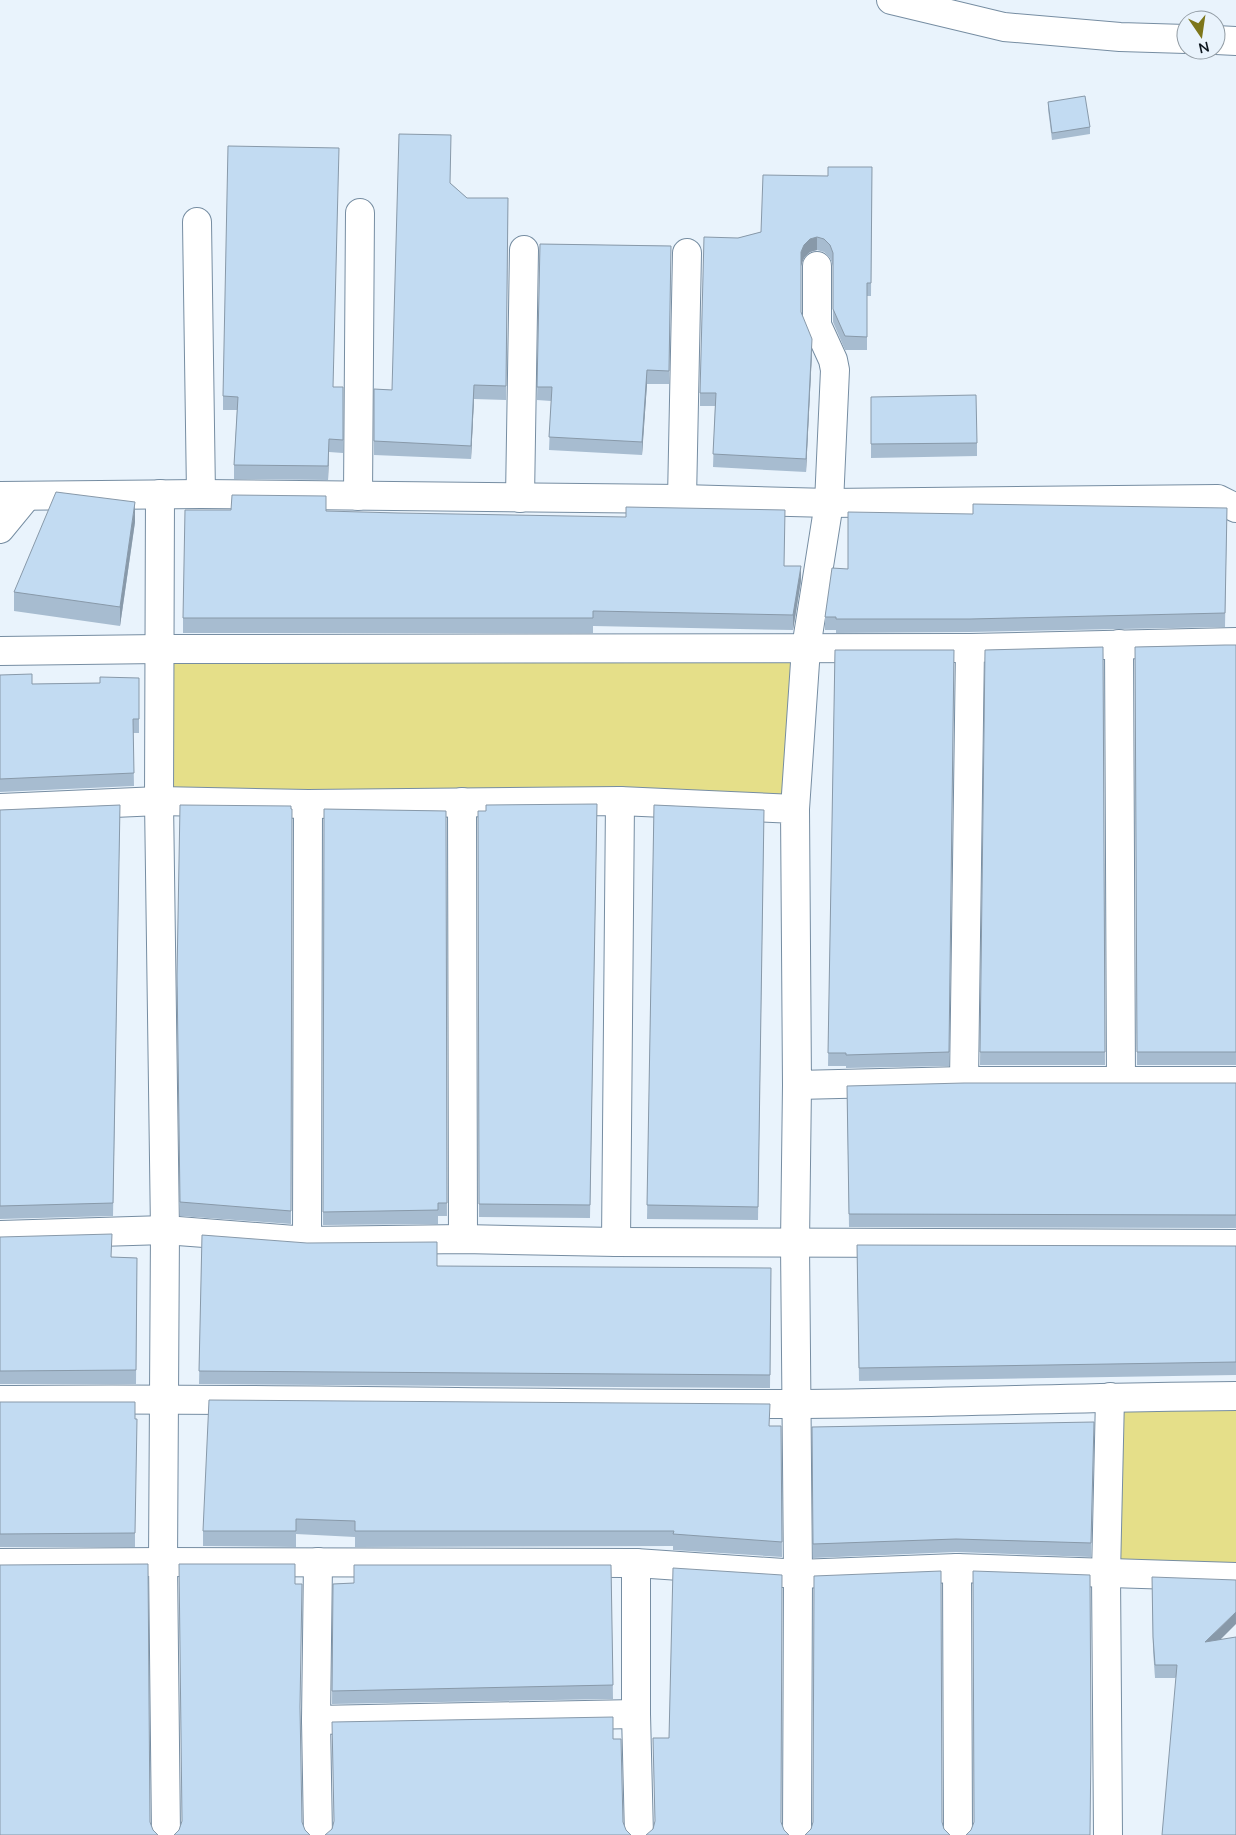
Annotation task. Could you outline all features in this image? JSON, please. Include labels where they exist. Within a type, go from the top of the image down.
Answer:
[{"type":"street","points":[[891,0],[1004,27],[1120,38],[1176,39]]},
{"type":"street","points":[[358,496],[360,213]]},
{"type":"street","points":[[197,222],[201,494]]},
{"type":"street","points":[[520,498],[524,250]]},
{"type":"street","points":[[682,499],[686,253]]},
{"type":"street","points":[[798,1835],[795,809],[806,648],[829,503],[835,370],[834,360],[817,325],[817,266]]},
{"type":"street","points":[[160,494],[158,648],[165,1230],[163,1562],[166,1835]]},
{"type":"street","points":[[0,529],[15,496],[201,494],[682,499],[829,503],[1218,499],[1236,508]]},
{"type":"street","points":[[0,650],[158,648],[970,648],[1236,642]]},
{"type":"street","points":[[1118,644],[1121,1082]]},
{"type":"street","points":[[964,1081],[970,648]]},
{"type":"street","points":[[0,808],[159,801],[308,804],[620,801],[795,809]]},
{"type":"street","points":[[616,1242],[620,801]]},
{"type":"street","points":[[462,802],[463,1239]]},
{"type":"street","points":[[307,1242],[308,804]]},
{"type":"street","points":[[797,1085],[964,1081],[1236,1081]]},
{"type":"street","points":[[0,1235],[165,1230],[307,1242],[463,1239],[616,1242],[1236,1244]]},
{"type":"street","points":[[0,1400],[164,1398],[796,1404],[1236,1396]]},
{"type":"street","points":[[1108,1835],[1106,1574],[1110,1397]]},
{"type":"street","points":[[318,1562],[316,1720],[318,1835]]},
{"type":"street","points":[[0,1563],[636,1563],[798,1574],[957,1568],[1236,1577]]},
{"type":"street","points":[[636,1563],[636,1714],[639,1835]]},
{"type":"street","points":[[957,1568],[958,1835]]},
{"type":"street","points":[[316,1720],[636,1714]]},
{"type":"shaded area","points":[[149,651],[807,651],[797,809],[149,804]]},
{"type":"shaded area","points":[[1236,1399],[1236,1567],[1113,1560],[1111,1400]]},
{"type":"building","points":[[1085,96],[1090,127],[1052,133],[1048,102]]},
{"type":"building","points":[[399,134],[451,135],[450,183],[467,198],[508,198],[506,386],[474,385],[471,446],[374,441],[374,389],[392,390]]},
{"type":"building","points":[[228,146],[339,148],[333,387],[343,387],[343,440],[329,439],[328,466],[234,465],[238,397],[223,396]]},
{"type":"building","points":[[828,167],[872,167],[871,283],[867,283],[867,337],[845,336],[833,309],[833,253],[830,245],[824,239],[817,237],[810,239],[804,245],[801,252],[801,312],[812,339],[806,459],[713,454],[716,393],[700,393],[704,237],[738,238],[761,232],[763,175],[828,176]]},
{"type":"building","points":[[540,244],[671,246],[669,371],[647,370],[642,442],[549,437],[552,387],[537,387]]},
{"type":"building","points":[[976,395],[977,443],[871,444],[871,397]]},
{"type":"building","points":[[56,492],[135,502],[120,607],[14,592]]},
{"type":"building","points":[[232,495],[326,496],[326,511],[398,513],[626,517],[626,507],[785,510],[784,566],[801,566],[793,615],[593,611],[593,618],[183,618],[185,510],[231,510]]},
{"type":"building","points":[[973,504],[1227,508],[1225,613],[970,619],[836,619],[836,617],[825,617],[832,568],[848,569],[848,512],[973,514]]},
{"type":"building","points":[[1236,645],[1236,1052],[1137,1052],[1135,647]]},
{"type":"building","points":[[1103,647],[1105,1052],[980,1052],[985,650]]},
{"type":"building","points":[[835,650],[954,650],[949,1052],[846,1055],[846,1053],[828,1053]]},
{"type":"building","points":[[32,674],[32,684],[100,683],[100,677],[139,678],[139,719],[133,719],[134,773],[0,779],[0,675]]},
{"type":"building","points":[[597,804],[590,1205],[479,1204],[478,811],[486,811],[486,805]]},
{"type":"building","points":[[120,805],[113,1203],[0,1206],[0,810]]},
{"type":"building","points":[[180,805],[291,806],[292,809],[291,1211],[180,1202],[177,975]]},
{"type":"building","points":[[654,805],[764,810],[758,1207],[647,1205]]},
{"type":"building","points":[[324,809],[446,811],[447,1203],[438,1203],[438,1210],[323,1212]]},
{"type":"building","points":[[964,1083],[1236,1083],[1236,1215],[849,1214],[847,1086]]},
{"type":"building","points":[[112,1234],[111,1257],[137,1258],[136,1370],[0,1371],[0,1237]]},
{"type":"building","points":[[202,1235],[307,1243],[437,1242],[437,1266],[771,1268],[770,1375],[199,1371]]},
{"type":"building","points":[[857,1245],[1236,1246],[1236,1362],[859,1368]]},
{"type":"building","points":[[209,1400],[770,1404],[769,1426],[781,1426],[782,1542],[673,1534],[674,1531],[355,1531],[355,1521],[296,1519],[296,1531],[203,1531]]},
{"type":"building","points":[[0,1402],[135,1402],[135,1419],[137,1419],[135,1533],[0,1534]]},
{"type":"building","points":[[1094,1422],[1091,1543],[956,1539],[813,1544],[812,1427]]},
{"type":"building","points":[[148,1564],[150,1822],[153,1830],[158,1835],[0,1835],[0,1565]]},
{"type":"building","points":[[179,1564],[295,1564],[295,1584],[302,1584],[300,1707],[302,1822],[305,1830],[310,1835],[174,1835],[179,1830],[182,1821]]},
{"type":"building","points":[[354,1565],[611,1565],[613,1685],[332,1691],[333,1584],[354,1583]]},
{"type":"building","points":[[673,1568],[782,1575],[781,1822],[784,1830],[789,1835],[646,1835],[653,1829],[655,1821],[653,1738],[669,1738]]},
{"type":"building","points":[[941,1571],[942,1822],[944,1829],[950,1835],[805,1835],[811,1829],[813,1822],[814,1576]]},
{"type":"building","points":[[973,1571],[1090,1575],[1090,1835],[966,1835],[971,1830],[974,1822]]},
{"type":"building","points":[[1152,1577],[1236,1580],[1236,1612],[1205,1642],[1236,1637],[1236,1835],[1162,1835],[1177,1665],[1155,1665]]},
{"type":"building","points":[[613,1717],[613,1739],[621,1739],[623,1822],[626,1830],[631,1835],[325,1835],[332,1829],[334,1821],[332,1722]]}]
